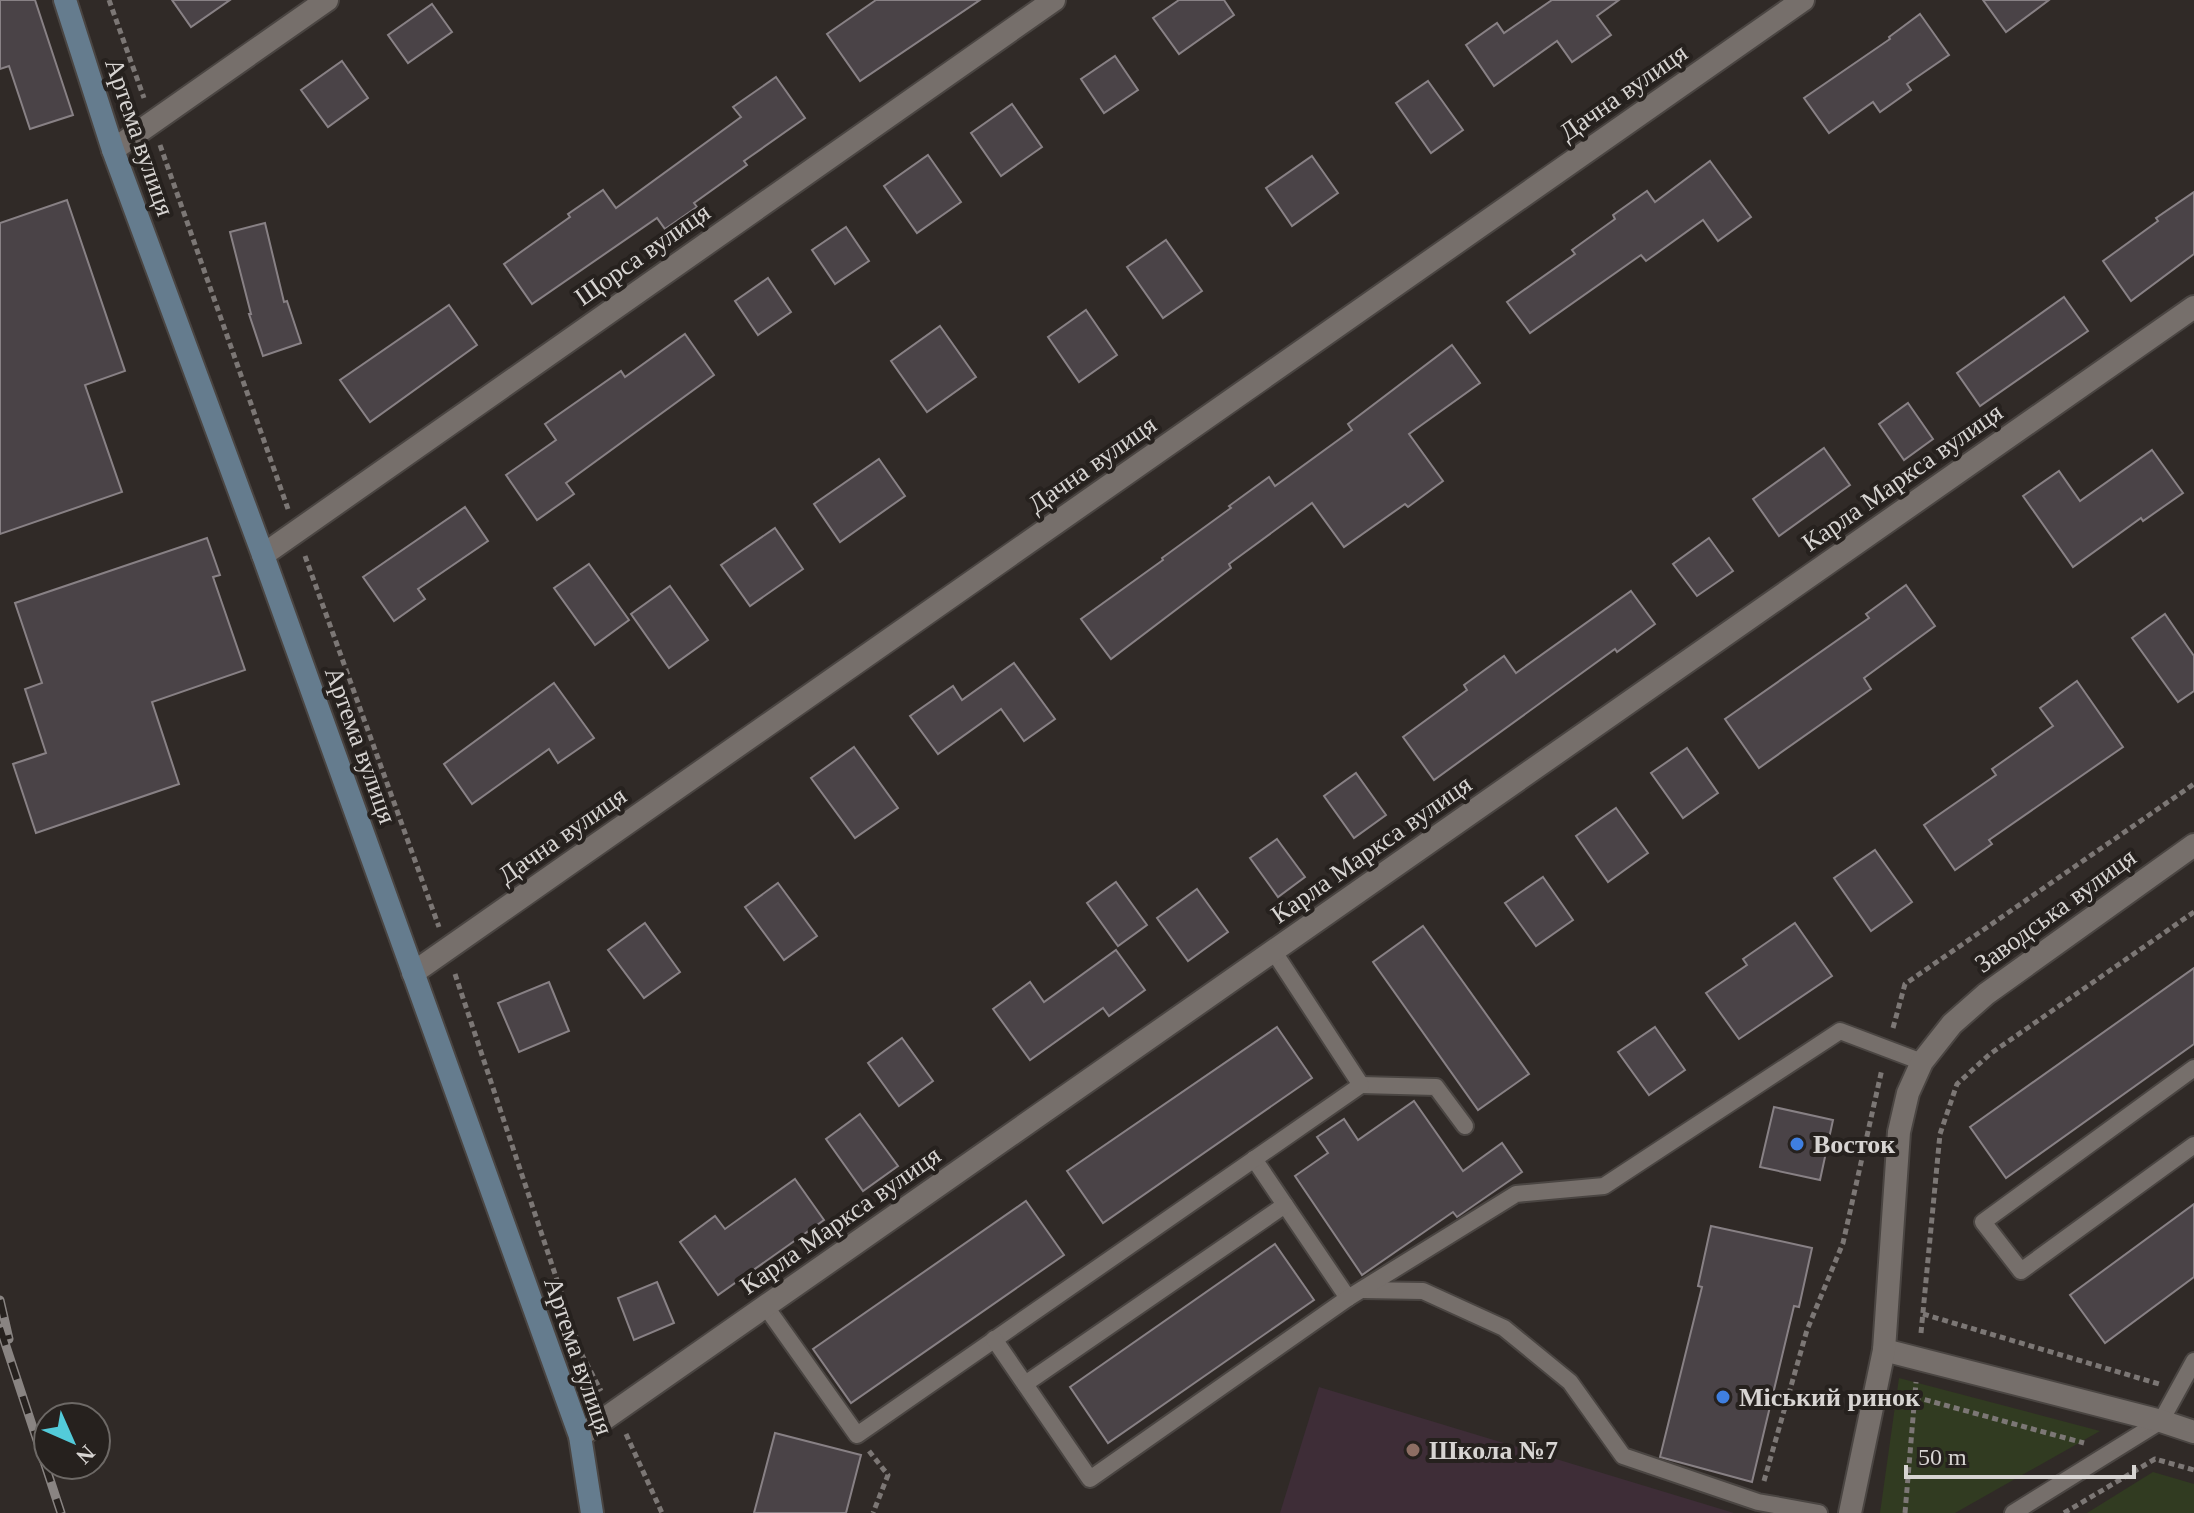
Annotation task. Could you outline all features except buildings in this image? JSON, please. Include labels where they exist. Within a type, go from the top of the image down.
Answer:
[{"type":"main road","name":"Артема вулиця","points":[[65,0],[113,150],[263,555],[580,1436],[592,1513]]},
{"type":"street","points":[[113,150],[327,0]]},
{"type":"street","name":"Щорса вулиця","points":[[263,555],[1054,0]]},
{"type":"street","name":"Дачна вулиця","points":[[413,973],[1803,0]]},
{"type":"street","name":"Карла Маркса вулиця","points":[[580,1436],[2194,307]]},
{"type":"street","name":"Заводська вулиця","points":[[1850,1513],[1884,1350],[1899,1132],[1908,1093],[1922,1062],[1952,1024],[1986,994],[2193,847]]},
{"type":"street","points":[[1884,1350],[2194,1432]]},
{"type":"lane","points":[[1274,952],[1361,1085]]},
{"type":"lane","points":[[994,1339],[1090,1479],[1355,1294],[1516,1194],[1604,1186],[1840,1031],[1922,1062]]},
{"type":"lane","points":[[2194,1068],[1983,1222],[2021,1271],[2194,1145]]},
{"type":"lane","points":[[766,1307],[857,1435],[1361,1085],[1436,1087],[1465,1126]]},
{"type":"lane","points":[[1254,1159],[1285,1205],[1355,1294]]},
{"type":"lane","points":[[1025,1384],[1285,1205]]},
{"type":"lane","points":[[1355,1294],[1423,1291],[1504,1328],[1570,1382],[1623,1456],[1758,1502],[1819,1513]]},
{"type":"lane","points":[[2013,1513],[2161,1421],[2194,1361]]},
{"type":"path","points":[[109,0],[447,950],[582,1355],[633,1447],[662,1513]]},
{"type":"path","points":[[1758,1502],[1807,1330],[1843,1243],[1887,1048],[1905,984],[2194,784]]},
{"type":"path","points":[[1905,1513],[1940,1134],[1957,1084],[1990,1054],[2194,912]]},
{"type":"path","points":[[1923,1314],[2178,1390]]},
{"type":"path","points":[[1915,1397],[2194,1470]]},
{"type":"path","points":[[857,1435],[888,1475],[873,1513]]},
{"type":"path","points":[[2064,1513],[2155,1459]]},
{"type":"shaded area","name":"Школа №7","points":[[1319,1387],[1734,1513],[1280,1513]]},
{"type":"green space","points":[[1899,1378],[2100,1431],[1955,1513],[1880,1513]]},
{"type":"green space","points":[[2153,1472],[2194,1484],[2194,1513],[2087,1513]]},
{"type":"railway","points":[[0,1300],[9,1339]]},
{"type":"railway","points":[[0,1328],[61,1513]]},
{"type":"place","name":"Восток","points":[[1797,1144]]},
{"type":"place","name":"Міський ринок","points":[[1723,1397]]},
{"type":"place","name":"Школа №7","points":[[1413,1450]]}]
